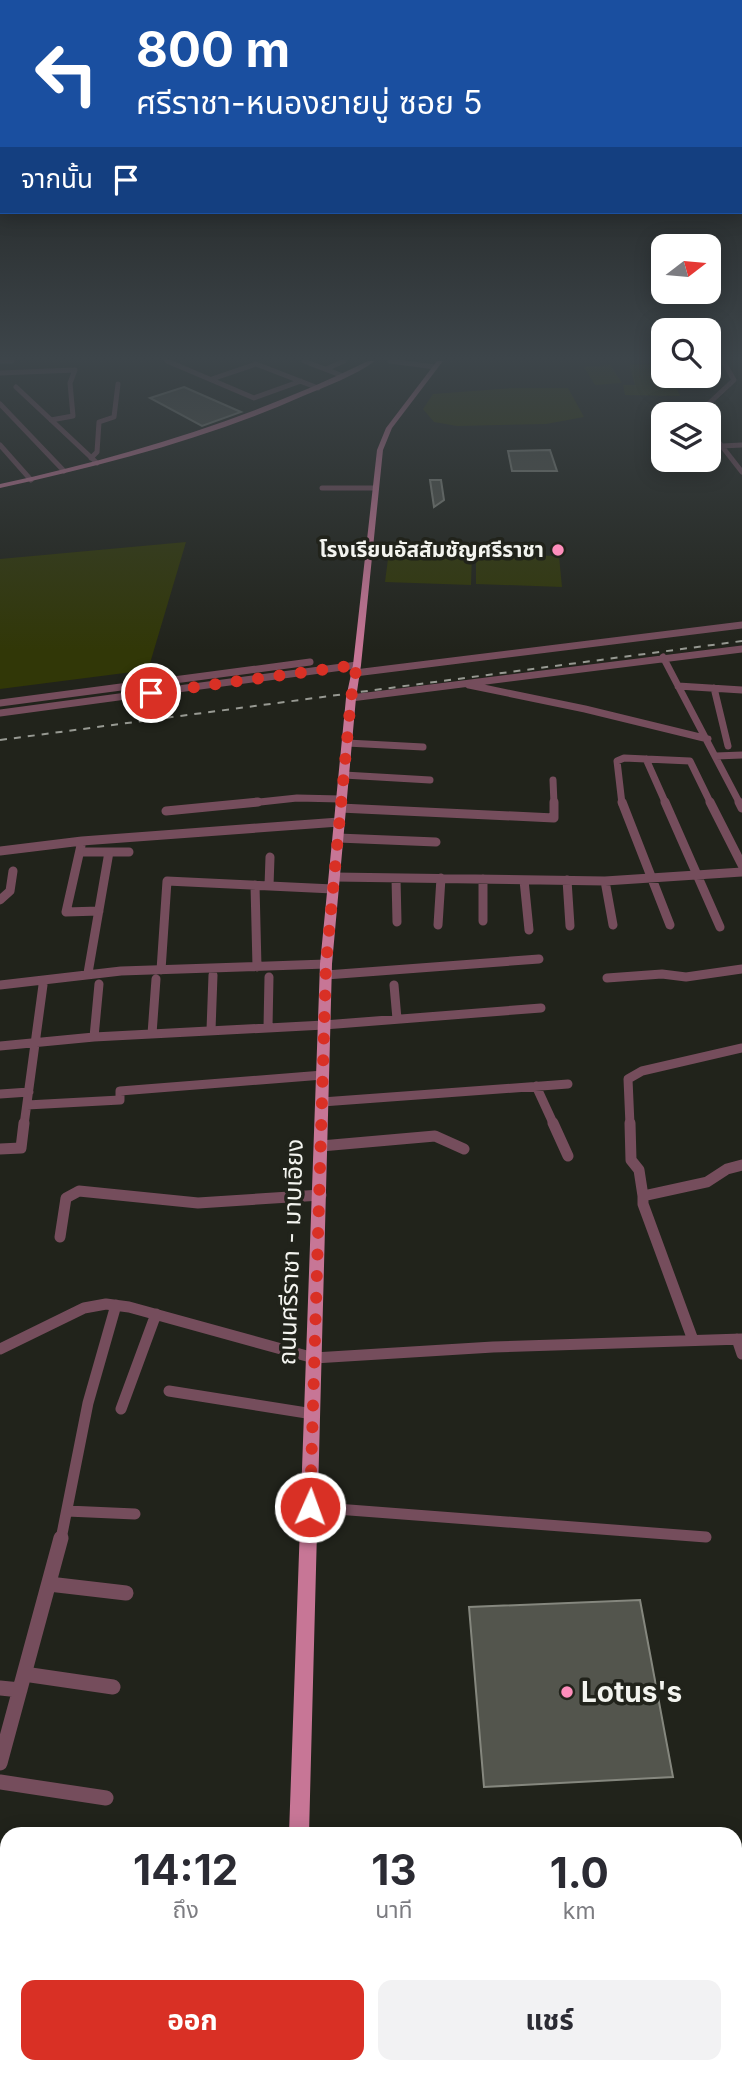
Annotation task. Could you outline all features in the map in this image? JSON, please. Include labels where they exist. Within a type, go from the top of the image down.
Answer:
[{"type":"main road","points":[[0,486],[64,471],[103,458]]},
{"type":"main road","points":[[356,669],[379,458]]},
{"type":"main road","name":"ถนนศรีราชา - มาบเอียง","points":[[299,1827],[326,970],[356,669]]},
{"type":"street","points":[[11,458],[31,480]]},
{"type":"street","points":[[51,458],[64,471]]},
{"type":"street","points":[[731,458],[742,472]]},
{"type":"street","points":[[322,488],[375,488]]},
{"type":"street","points":[[0,703],[201,681],[356,669],[742,625]]},
{"type":"street","points":[[351,698],[742,649]]},
{"type":"street","points":[[663,657],[738,792],[742,808]]},
{"type":"street","points":[[0,713],[310,662]]},
{"type":"street","points":[[461,683],[708,739]]},
{"type":"street","points":[[680,688],[742,691]]},
{"type":"street","points":[[714,690],[728,746]]},
{"type":"street","points":[[347,743],[423,747]]},
{"type":"street","points":[[716,756],[742,755]]},
{"type":"street","points":[[670,925],[620,798],[617,761],[624,758],[690,761],[742,865]]},
{"type":"street","points":[[646,759],[720,927]]},
{"type":"street","points":[[344,775],[430,780]]},
{"type":"street","points":[[0,851],[340,810],[554,818],[553,780]]},
{"type":"street","points":[[166,811],[297,798],[340,810]]},
{"type":"street","points":[[338,838],[436,842]]},
{"type":"street","points":[[82,841],[66,912],[99,911]]},
{"type":"street","points":[[80,852],[129,852]]},
{"type":"street","points":[[88,973],[109,852]]},
{"type":"street","points":[[269,886],[270,857]]},
{"type":"street","points":[[0,900],[10,891],[13,871]]},
{"type":"street","points":[[152,1034],[167,881],[269,886],[396,878],[605,881],[742,872]]},
{"type":"street","points":[[396,878],[397,922]]},
{"type":"street","points":[[438,925],[441,878]]},
{"type":"street","points":[[483,879],[483,921]]},
{"type":"street","points":[[524,880],[529,930]]},
{"type":"street","points":[[567,880],[570,926]]},
{"type":"street","points":[[605,881],[613,925]]},
{"type":"street","points":[[255,885],[257,967]]},
{"type":"street","points":[[0,985],[88,973],[158,975],[257,967],[326,970],[539,959]]},
{"type":"street","points":[[607,978],[662,974],[686,977],[742,969]]},
{"type":"street","points":[[211,1030],[213,975]]},
{"type":"street","points":[[268,1027],[269,976]]},
{"type":"street","points":[[94,1037],[99,984]]},
{"type":"street","points":[[0,1149],[21,1148],[43,985]]},
{"type":"street","points":[[394,985],[397,1019]]},
{"type":"street","points":[[0,1046],[94,1037],[324,1025],[541,1008]]},
{"type":"street","points":[[693,1340],[643,1204],[639,1170],[631,1160],[628,1079],[642,1071],[742,1048]]},
{"type":"street","points":[[27,1105],[120,1100],[120,1091],[323,1075]]},
{"type":"street","points":[[322,1102],[568,1084]]},
{"type":"street","points":[[536,1086],[568,1156]]},
{"type":"street","points":[[0,1094],[29,1092]]},
{"type":"street","points":[[321,1146],[435,1136],[464,1149]]},
{"type":"street","points":[[643,1196],[707,1182],[727,1169],[742,1165]]},
{"type":"street","points":[[60,1237],[66,1198],[79,1191],[198,1203],[321,1195]]},
{"type":"street","points":[[0,1349],[84,1308],[106,1304],[156,1314],[314,1358],[492,1347],[740,1339],[742,1354]]},
{"type":"street","points":[[0,1763],[49,1584],[67,1511],[88,1404],[116,1305]]},
{"type":"street","points":[[121,1409],[156,1314]]},
{"type":"street","points":[[169,1391],[313,1414]]},
{"type":"street","points":[[310,1507],[706,1537]]},
{"type":"street","points":[[67,1511],[135,1514]]},
{"type":"street","points":[[49,1584],[126,1593]]},
{"type":"street","points":[[24,1674],[113,1687]]},
{"type":"street","points":[[0,1688],[20,1690]]},
{"type":"street","points":[[0,1782],[106,1798]]},
{"type":"green space","points":[[186,542],[148,670],[0,689],[0,559]]},
{"type":"green space","points":[[389,551],[472,554],[471,585],[385,582]]},
{"type":"green space","points":[[476,554],[559,556],[562,587],[476,584]]},
{"type":"building","points":[[509,458],[553,458],[557,471],[512,471]]},
{"type":"building","points":[[430,480],[441,480],[444,500],[434,507]]},
{"type":"building","name":"Lotus's","points":[[640,1600],[673,1777],[484,1787],[469,1607]]},
{"type":"railway","points":[[0,740],[742,641]]},
{"type":"place","name":"โรงเรียนอัสสัมชัญศรีราชา","points":[[558,550]]},
{"type":"place","name":"Lotus's","points":[[567,1692]]},
{"type":"route","points":[[151,693],[357,665],[351,698],[326,964],[310,1507]]}]
